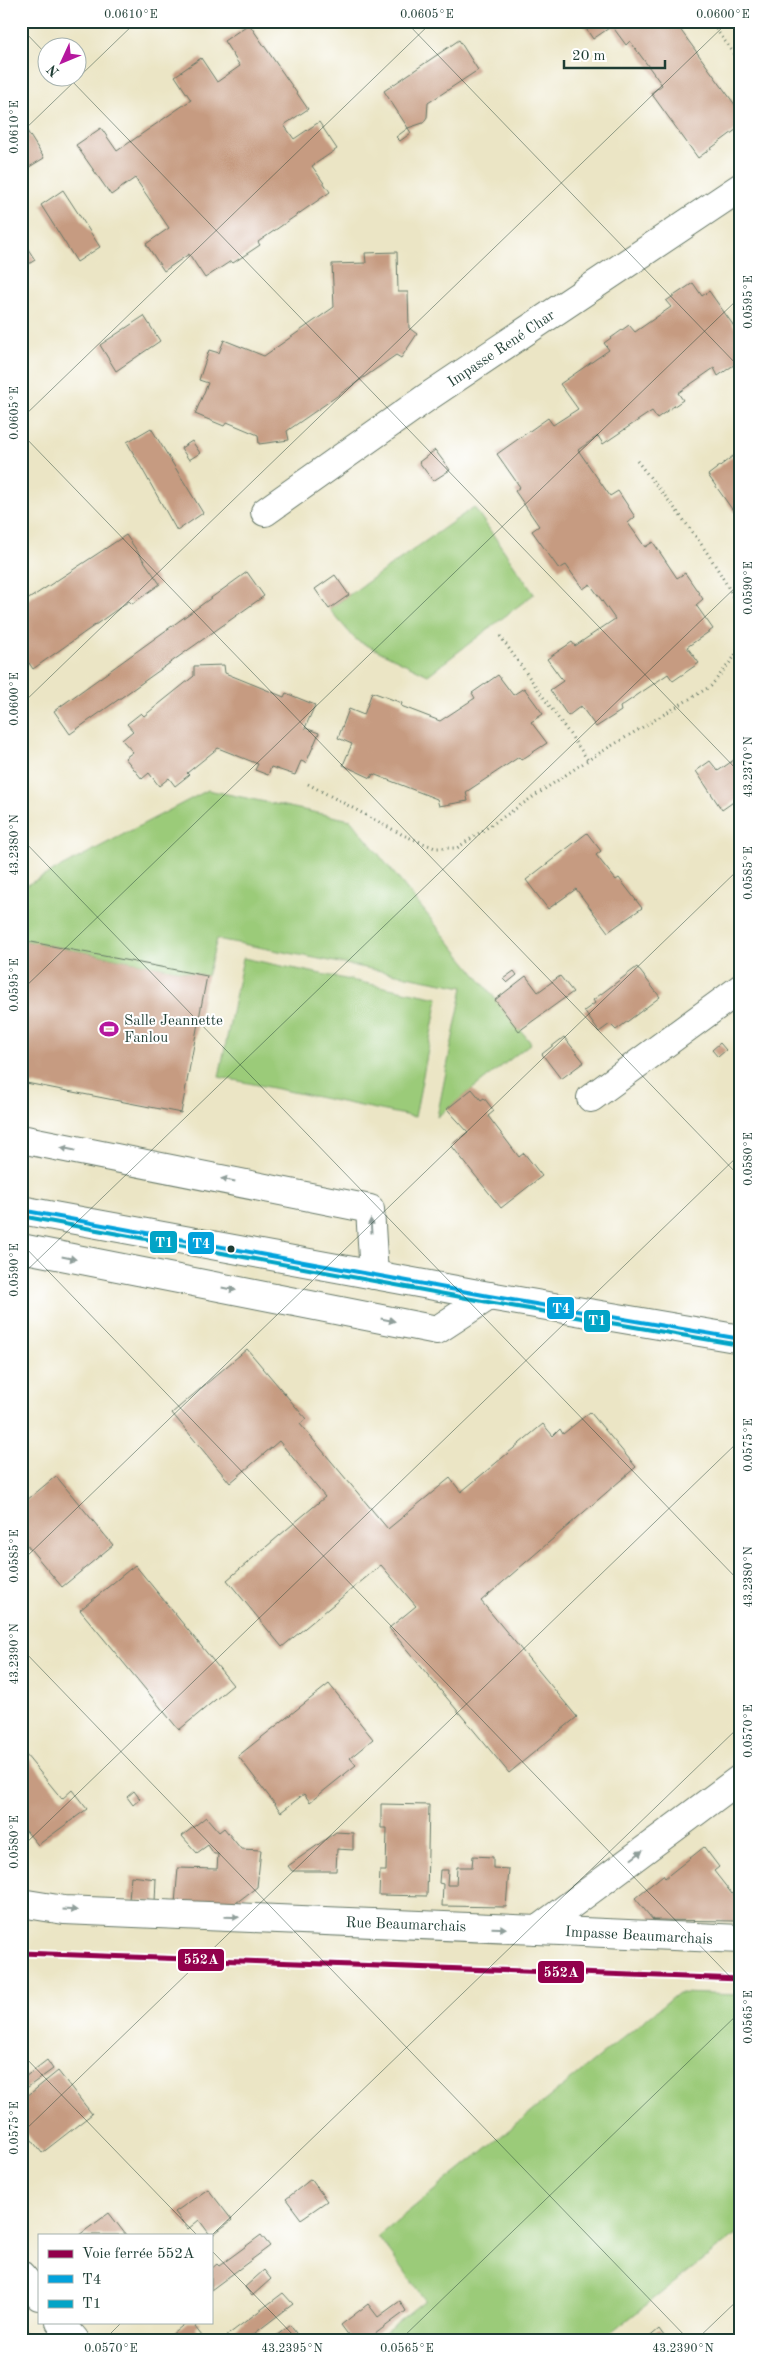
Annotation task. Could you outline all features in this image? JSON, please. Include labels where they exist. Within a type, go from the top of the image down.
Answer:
[{"type":"street","name":"Impasse René Char","points":[[265,512],[426,398],[741,187]]},
{"type":"street","points":[[591,1098],[741,988]]},
{"type":"street","points":[[21,1139],[370,1209],[374,1275]]},
{"type":"street","points":[[21,1210],[489,1296],[741,1339]]},
{"type":"street","points":[[21,1248],[437,1330],[489,1296]]},
{"type":"street","points":[[537,1930],[741,1778]]},
{"type":"street","name":"Rue Beaumarchais","points":[[21,1903],[64,1910],[537,1930]]},
{"type":"street","name":"Impasse Beaumarchais","points":[[537,1930],[741,1939]]},
{"type":"street","points":[[21,2275],[38,2295]]},
{"type":"street","points":[[62,2324],[75,2340]]},
{"type":"path","points":[[710,21],[741,63]]},
{"type":"path","points":[[637,461],[678,513],[727,585],[741,615]]},
{"type":"path","points":[[308,784],[403,835],[435,848],[457,848],[588,760],[711,686],[735,656],[741,632]]},
{"type":"path","points":[[500,636],[588,760]]},
{"type":"green space","points":[[474,507],[534,594],[428,675],[356,640],[329,609]]},
{"type":"green space","points":[[208,790],[351,820],[531,1043],[437,1117],[463,987],[217,939],[207,976],[21,940],[21,888]]},
{"type":"green space","points":[[243,958],[438,998],[415,1117],[219,1077]]},
{"type":"green space","points":[[678,1993],[741,1995],[741,2230],[602,2340],[375,2340],[425,2300],[378,2236]]},
{"type":"building","points":[[581,21],[674,21],[741,113],[741,126],[698,158],[651,93],[662,85],[630,41],[626,45],[612,26],[593,39]]},
{"type":"building","points":[[249,24],[308,109],[284,125],[294,139],[319,122],[337,149],[312,166],[330,192],[258,242],[260,245],[233,263],[231,261],[205,278],[189,254],[164,271],[146,244],[169,228],[135,178],[111,195],[76,145],[101,128],[117,151],[191,100],[175,76],[201,58],[217,82],[240,66],[224,41]]},
{"type":"building","points":[[459,40],[478,70],[428,103],[427,117],[423,123],[408,128],[384,91]]},
{"type":"building","points":[[408,128],[411,133],[400,141],[396,137]]},
{"type":"building","points":[[27,131],[44,158],[21,172],[21,135]]},
{"type":"building","points":[[63,190],[100,247],[77,262],[41,205]]},
{"type":"building","points":[[21,238],[35,260],[21,269]]},
{"type":"building","points":[[397,252],[398,292],[408,292],[409,328],[417,334],[401,358],[396,355],[287,431],[289,440],[259,444],[258,435],[227,422],[224,426],[195,414],[208,383],[199,380],[209,350],[219,353],[224,340],[264,356],[334,307],[332,264],[366,263],[365,253]]},
{"type":"building","points":[[693,283],[702,296],[709,291],[741,336],[741,343],[736,346],[741,352],[741,360],[718,376],[714,368],[678,393],[683,400],[657,418],[652,411],[603,444],[598,436],[578,450],[610,496],[618,491],[635,517],[628,523],[645,547],[653,542],[677,578],[685,573],[703,599],[696,605],[713,629],[687,647],[699,663],[673,681],[668,674],[620,707],[621,711],[596,727],[581,706],[568,716],[550,690],[563,681],[547,659],[572,642],[575,646],[615,619],[590,584],[583,589],[566,565],[559,569],[532,531],[539,526],[515,491],[520,487],[497,454],[548,418],[553,425],[578,409],[560,384],[609,350],[604,343],[629,325],[635,332],[671,307],[666,301]]},
{"type":"building","points":[[144,316],[160,341],[116,371],[100,345]]},
{"type":"building","points":[[151,428],[203,513],[177,531],[127,442]]},
{"type":"building","points":[[192,441],[200,453],[189,460],[181,448]]},
{"type":"building","points":[[435,450],[450,470],[433,481],[419,462]]},
{"type":"building","points":[[741,450],[741,507],[734,512],[708,475]]},
{"type":"building","points":[[126,535],[160,584],[132,604],[129,601],[33,669],[29,663],[21,669],[21,604]]},
{"type":"building","points":[[247,572],[264,596],[70,734],[54,711]]},
{"type":"building","points":[[335,575],[349,595],[329,609],[315,589]]},
{"type":"building","points":[[224,665],[225,673],[284,697],[286,693],[315,705],[305,728],[319,733],[306,763],[301,761],[295,775],[271,767],[268,775],[255,770],[258,764],[218,748],[187,773],[189,775],[175,786],[169,778],[159,786],[149,773],[142,779],[125,758],[133,752],[122,740],[133,731],[127,724],[141,713],[144,716],[194,676],[194,666]]},
{"type":"building","points":[[498,675],[513,695],[524,688],[543,714],[531,722],[547,743],[521,760],[519,757],[466,792],[468,801],[439,806],[437,799],[373,774],[371,778],[343,765],[352,744],[338,738],[349,709],[364,715],[372,692],[402,703],[401,706],[440,721],[475,698],[472,693]]},
{"type":"building","points":[[741,755],[741,801],[739,798],[722,810],[696,771],[710,761],[718,771]]},
{"type":"building","points":[[587,833],[601,851],[596,855],[616,880],[619,878],[642,908],[608,932],[576,889],[548,909],[526,880]]},
{"type":"building","name":"Salle Jeannette Fanlou","points":[[21,940],[207,976],[181,1113],[21,1082]]},
{"type":"building","points":[[637,967],[660,997],[616,1030],[610,1024],[599,1032],[584,1011],[595,1003],[593,1000]]},
{"type":"building","points":[[514,971],[517,975],[507,983],[503,979]]},
{"type":"building","points":[[526,976],[538,992],[560,976],[573,992],[519,1031],[495,1000]]},
{"type":"building","points":[[564,1037],[584,1062],[561,1079],[542,1054]]},
{"type":"building","points":[[720,1043],[726,1050],[718,1057],[712,1050]]},
{"type":"building","points":[[741,1074],[741,1086],[734,1079]]},
{"type":"building","points":[[472,1089],[481,1100],[484,1098],[494,1111],[488,1116],[519,1157],[524,1153],[542,1176],[501,1208],[451,1145],[468,1132],[447,1109]]},
{"type":"building","points":[[247,1349],[306,1419],[300,1424],[388,1529],[450,1478],[461,1492],[543,1424],[553,1436],[560,1429],[563,1434],[590,1412],[636,1467],[481,1601],[577,1717],[509,1773],[389,1628],[416,1606],[381,1565],[282,1647],[227,1580],[325,1497],[279,1441],[230,1483],[172,1413]]},
{"type":"building","points":[[56,1476],[113,1545],[62,1587],[21,1538],[21,1505]]},
{"type":"building","points":[[135,1565],[233,1685],[179,1730],[80,1610]]},
{"type":"building","points":[[329,1684],[373,1739],[350,1758],[356,1765],[310,1802],[304,1794],[281,1812],[238,1756]]},
{"type":"building","points":[[26,1755],[62,1799],[72,1790],[87,1809],[38,1845],[21,1825],[21,1759]]},
{"type":"building","points":[[134,1791],[140,1799],[133,1805],[127,1797]]},
{"type":"building","points":[[381,1804],[429,1805],[427,1896],[379,1895],[380,1871],[386,1871],[387,1828],[381,1828]]},
{"type":"building","points":[[206,1817],[219,1832],[224,1828],[241,1849],[261,1850],[257,1887],[232,1906],[175,1904],[178,1868],[217,1869],[218,1854],[214,1854],[208,1845],[197,1853],[182,1836]]},
{"type":"building","points":[[336,1832],[353,1833],[353,1850],[337,1849],[336,1871],[292,1871],[288,1866]]},
{"type":"building","points":[[704,1847],[719,1867],[714,1871],[732,1894],[741,1887],[741,1917],[734,1917],[735,1921],[653,1920],[635,1898],[663,1875],[665,1878]]},
{"type":"building","points":[[473,1856],[493,1857],[493,1868],[509,1869],[506,1907],[442,1906],[443,1884],[439,1883],[440,1870],[448,1870],[447,1885],[456,1885],[457,1867],[472,1867]]},
{"type":"building","points":[[131,1876],[156,1879],[155,1902],[129,1900]]},
{"type":"building","points":[[47,2060],[53,2069],[21,2092],[21,2080]]},
{"type":"building","points":[[58,2071],[92,2114],[42,2153],[21,2126],[21,2101]]},
{"type":"building","points":[[311,2179],[327,2201],[301,2219],[286,2199]]},
{"type":"building","points":[[208,2189],[232,2220],[212,2235],[199,2220],[188,2229],[175,2212]]},
{"type":"building","points":[[109,2213],[125,2234],[80,2234]]},
{"type":"building","points":[[261,2235],[270,2246],[212,2289],[212,2268],[217,2264],[219,2266]]},
{"type":"building","points":[[264,2270],[271,2279],[252,2296],[245,2287]]},
{"type":"building","points":[[283,2293],[293,2304],[246,2340],[221,2340]]},
{"type":"building","points":[[400,2301],[406,2311],[367,2340],[352,2340],[341,2325],[368,2304],[378,2317]]},
{"type":"building","points":[[185,2324],[198,2324],[195,2327],[205,2340],[165,2340]]},
{"type":"building","points":[[290,2325],[301,2340],[271,2340]]},
{"type":"building","points":[[21,2329],[29,2339],[28,2340],[21,2340]]},
{"type":"building","points":[[659,2329],[667,2340],[646,2340]]},
{"type":"rail line","name":"552A","points":[[21,1953],[741,1979]]},
{"type":"transit line","name":"T4","points":[[21,1210],[489,1296],[741,1339]]},
{"type":"transit line","name":"T1","points":[[21,1216],[488,1302],[740,1345]]},
{"type":"place","name":"Salle Jeannette Fanlou","points":[[109,1029]]}]
